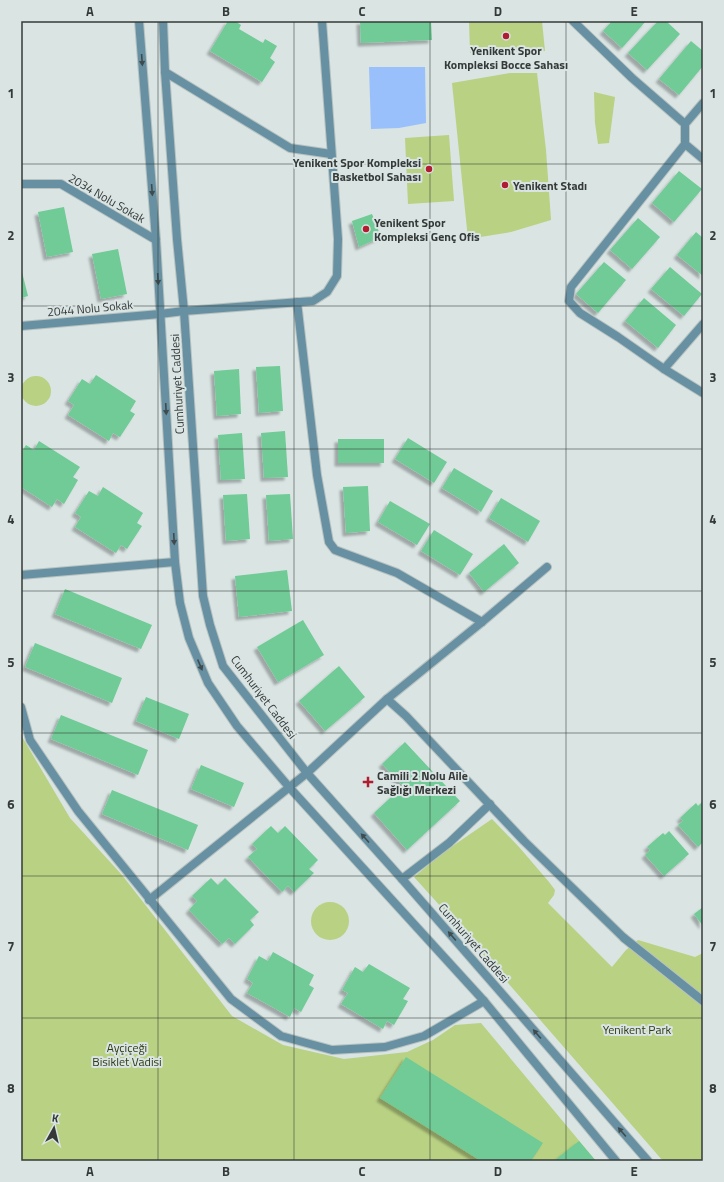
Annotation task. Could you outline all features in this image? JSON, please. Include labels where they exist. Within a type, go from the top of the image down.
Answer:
[{"type":"street","name":"Cumhuriyet Caddesi","points":[[139,21],[156,240],[175,562],[180,603],[189,638],[208,683],[237,726],[289,787],[484,1001],[616,1161]]},
{"type":"street","name":"Cumhuriyet Caddesi","points":[[163,21],[165,72],[177,239],[184,311],[199,557],[203,596],[210,625],[223,666],[307,773],[402,879],[648,1161]]},
{"type":"street","name":"2044 Nolu Sokak","points":[[21,326],[313,301],[327,292],[337,276],[338,239],[322,21]]},
{"type":"street","points":[[573,21],[632,78],[685,124]]},
{"type":"street","points":[[165,72],[290,148],[331,154]]},
{"type":"street","points":[[703,103],[685,124],[685,144],[571,287],[569,301],[580,313],[703,393]]},
{"type":"street","points":[[685,144],[703,159]]},
{"type":"street","name":"2034 Nolu Sokak","points":[[21,184],[61,184],[156,240]]},
{"type":"street","points":[[297,302],[317,475],[329,542],[335,550],[397,573],[482,622]]},
{"type":"street","points":[[664,368],[703,324]]},
{"type":"street","points":[[21,575],[175,562]]},
{"type":"street","points":[[149,900],[307,773],[387,699],[547,567]]},
{"type":"street","points":[[387,699],[406,716],[524,841],[624,938],[703,1001]]},
{"type":"street","points":[[21,707],[30,740],[78,811],[231,999],[282,1036],[332,1050],[385,1047],[424,1036],[484,1001]]},
{"type":"street","points":[[402,879],[449,842],[490,804]]},
{"type":"green space","name":"Yenikent Spor Kompleksi Bocce Sahası","points":[[469,21],[542,21],[545,51],[470,53]]},
{"type":"green space","name":"Yenikent Stadı","points":[[510,73],[537,73],[546,150],[551,220],[511,232],[468,239],[452,83]]},
{"type":"green space","points":[[594,92],[615,97],[609,143],[598,144],[595,123]]},
{"type":"green space","name":"Yenikent Spor Kompleksi Basketbol Sahası","points":[[449,135],[454,201],[408,204],[405,138]]},
{"type":"green space","points":[[36,376],[47,380],[51,391],[47,402],[36,406],[25,402],[21,391],[25,380]]},
{"type":"green space","name":"Ayçiçeği Bisiklet Vadisi","points":[[21,735],[70,818],[122,875],[232,1016],[283,1045],[344,1059],[407,1052],[433,1040],[455,1025],[481,1023],[596,1161],[21,1161]]},
{"type":"green space","name":"Yenikent Park","points":[[492,819],[519,847],[555,890],[554,895],[548,903],[612,967],[626,950],[638,940],[695,957],[703,953],[703,1161],[663,1161],[414,877],[444,852]]},
{"type":"green space","points":[[330,902],[340,905],[346,911],[349,921],[346,931],[340,937],[330,940],[320,937],[314,931],[311,921],[314,911],[320,905]]},
{"type":"water","points":[[369,67],[425,67],[426,123],[399,128],[371,129]]},
{"type":"building","points":[[228,21],[235,21],[241,25],[239,29],[263,43],[265,39],[277,46],[270,58],[275,62],[262,82],[210,51]]},
{"type":"building","points":[[360,21],[431,21],[432,40],[361,43]]},
{"type":"building","points":[[612,21],[646,21],[622,48],[603,31]]},
{"type":"building","points":[[658,21],[666,21],[680,34],[647,70],[628,53]]},
{"type":"building","points":[[691,41],[703,51],[703,66],[679,95],[659,79]]},
{"type":"building","points":[[679,171],[702,189],[674,222],[652,203]]},
{"type":"building","points":[[64,207],[73,252],[47,257],[38,212]]},
{"type":"building","name":"Yenikent Spor Kompleksi Genç Ofis","points":[[372,214],[381,237],[359,247],[352,221]]},
{"type":"building","points":[[638,218],[660,237],[632,269],[610,250]]},
{"type":"building","points":[[696,232],[703,238],[703,276],[677,255]]},
{"type":"building","points":[[118,249],[127,294],[101,299],[92,254]]},
{"type":"building","points":[[604,262],[626,280],[598,313],[576,294]]},
{"type":"building","points":[[670,267],[702,294],[684,316],[651,289]]},
{"type":"building","points":[[21,268],[28,296],[21,298]]},
{"type":"building","points":[[644,298],[676,325],[658,348],[625,321]]},
{"type":"building","points":[[280,366],[283,411],[259,413],[256,367]]},
{"type":"building","points":[[239,369],[241,414],[217,416],[214,371]]},
{"type":"building","points":[[96,375],[136,401],[130,411],[135,414],[120,437],[113,433],[109,441],[68,415],[74,405],[68,401],[82,379],[90,384]]},
{"type":"building","points":[[285,431],[288,477],[264,478],[261,433]]},
{"type":"building","points":[[242,433],[245,479],[221,480],[218,435]]},
{"type":"building","points":[[408,438],[447,462],[434,483],[395,459]]},
{"type":"building","points":[[338,439],[384,439],[384,463],[338,463]]},
{"type":"building","points":[[39,441],[80,467],[73,477],[78,480],[64,504],[57,499],[52,507],[21,487],[21,453],[26,445],[34,450]]},
{"type":"building","points":[[454,468],[493,491],[481,512],[442,488]]},
{"type":"building","points":[[368,486],[370,531],[346,533],[343,487]]},
{"type":"building","points":[[103,487],[143,513],[137,523],[142,526],[127,549],[121,545],[116,553],[75,527],[81,517],[75,513],[89,491],[98,496]]},
{"type":"building","points":[[247,494],[250,539],[226,541],[223,495]]},
{"type":"building","points":[[290,494],[293,539],[269,541],[266,495]]},
{"type":"building","points":[[501,498],[540,521],[528,542],[489,518]]},
{"type":"building","points":[[390,501],[430,524],[417,545],[378,522]]},
{"type":"building","points":[[434,530],[473,554],[460,575],[421,551]]},
{"type":"building","points":[[504,544],[519,563],[484,592],[469,573]]},
{"type":"building","points":[[287,570],[292,611],[239,617],[235,576]]},
{"type":"building","points":[[65,589],[152,625],[141,649],[55,614]]},
{"type":"building","points":[[303,620],[324,655],[278,682],[257,647]]},
{"type":"building","points":[[35,643],[122,678],[112,703],[25,667]]},
{"type":"building","points":[[339,666],[365,697],[325,731],[299,701]]},
{"type":"building","points":[[146,697],[189,714],[179,739],[136,721]]},
{"type":"building","points":[[61,715],[148,750],[138,775],[51,739]]},
{"type":"building","points":[[405,742],[460,801],[407,850],[374,813],[403,786],[382,764]]},
{"type":"building","points":[[201,765],[244,783],[234,807],[191,789]]},
{"type":"building","points":[[112,790],[198,825],[188,850],[102,814]]},
{"type":"building","points":[[703,801],[703,842],[698,847],[678,825],[683,821],[680,818],[696,803],[698,806]]},
{"type":"building","points":[[271,826],[278,833],[285,826],[318,860],[309,869],[314,873],[294,892],[288,886],[282,892],[248,857],[257,849],[252,844]]},
{"type":"building","points":[[669,831],[689,854],[664,876],[645,855],[650,850],[647,847],[663,833],[665,835]]},
{"type":"building","points":[[211,878],[218,885],[225,878],[259,912],[250,920],[254,925],[235,944],[229,938],[222,944],[189,910],[197,901],[192,896]]},
{"type":"building","points":[[703,907],[703,926],[694,914]]},
{"type":"building","points":[[273,952],[314,975],[309,985],[314,988],[301,1012],[294,1008],[290,1017],[247,993],[253,983],[247,979],[259,956],[268,961]]},
{"type":"building","points":[[369,964],[410,988],[403,999],[408,1001],[394,1025],[387,1021],[383,1029],[341,1004],[348,993],[342,990],[355,967],[363,972]]},
{"type":"building","points":[[406,1057],[543,1143],[531,1161],[481,1161],[380,1098]]},
{"type":"building","points":[[579,1141],[596,1161],[554,1161],[570,1148]]},
{"type":"place","name":"Yenikent Spor Kompleksi Bocce Sahası","points":[[506,36]]},
{"type":"place","name":"Yenikent Spor Kompleksi Basketbol Sahası","points":[[429,169]]},
{"type":"place","name":"Yenikent Stadı","points":[[505,185]]},
{"type":"place","name":"Yenikent Spor Kompleksi Genç Ofis","points":[[366,229]]},
{"type":"place","name":"Camili 2 Nolu Aile Sağlığı Merkezi","points":[[368,782]]}]
